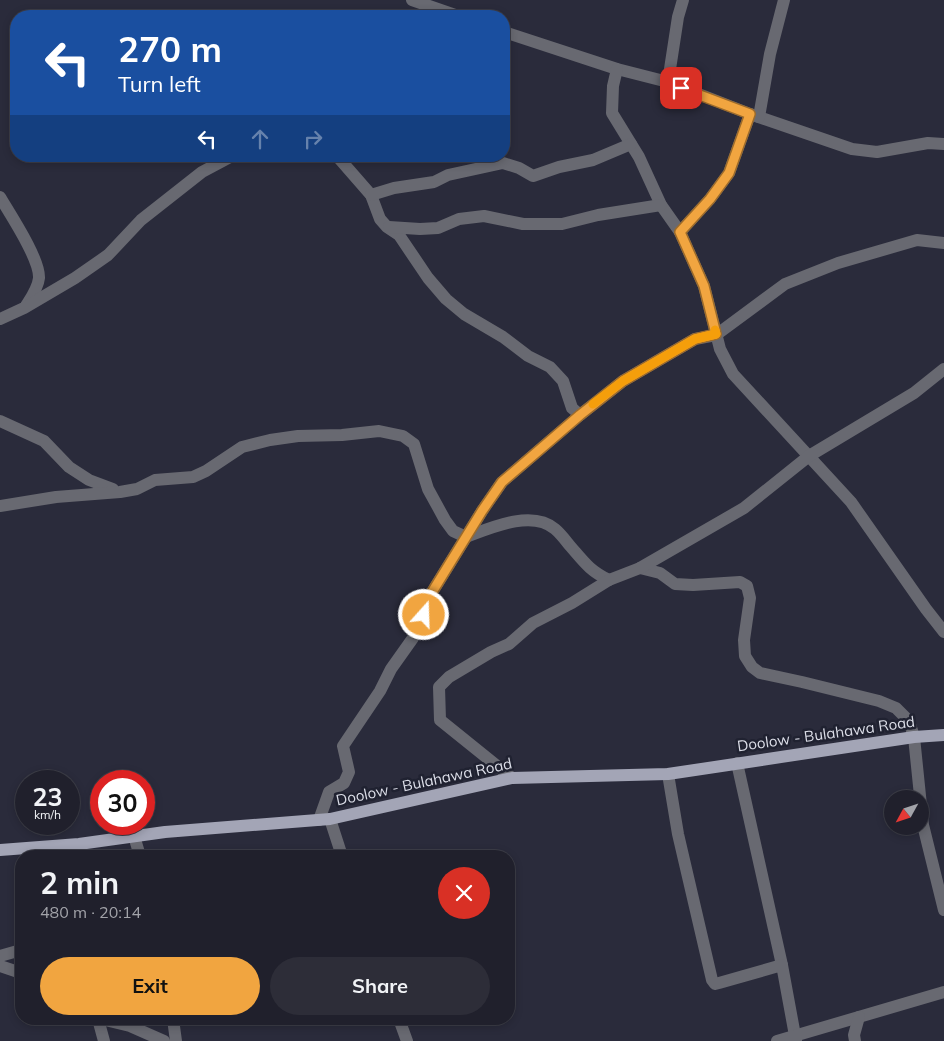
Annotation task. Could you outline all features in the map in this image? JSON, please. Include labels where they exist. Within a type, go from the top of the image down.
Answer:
[{"type":"main road","name":"Doolow - Bulahawa Road","points":[[48,850],[165,832],[324,820],[512,778],[668,774],[914,737],[944,735]]},
{"type":"main road","name":"Doolow - Bulahawa Road","points":[[0,850],[15,851]]},
{"type":"street","points":[[412,0],[441,10]]},
{"type":"street","points":[[439,0],[451,10]]},
{"type":"street","points":[[668,82],[678,17],[683,0]]},
{"type":"street","points":[[680,232],[710,199],[729,173],[754,116],[784,0]]},
{"type":"street","points":[[510,34],[617,69],[668,82],[754,116],[852,148],[876,152],[928,143],[944,144]]},
{"type":"street","points":[[617,69],[612,113],[631,144],[661,205],[680,232],[704,286],[720,349],[733,374],[851,502],[944,632]]},
{"type":"street","points":[[371,195],[394,188],[434,182],[448,175],[502,163],[519,168],[533,176],[592,160],[631,144]]},
{"type":"street","points":[[0,319],[24,308],[75,278],[108,255],[141,220],[202,172],[221,162]]},
{"type":"street","points":[[342,162],[371,195],[380,218],[387,227],[399,234],[428,278],[446,298],[464,314],[503,337],[528,356],[550,367],[563,381],[572,408],[580,415]]},
{"type":"street","points":[[0,197],[14,219],[36,264],[39,278],[34,294],[24,308]]},
{"type":"street","points":[[387,227],[438,228],[460,219],[484,216],[523,224],[562,224],[598,215],[661,205]]},
{"type":"street","points":[[339,850],[324,820],[329,792],[344,783],[349,772],[343,746],[380,691],[391,669],[413,638],[424,615],[426,602],[502,482],[623,381],[695,339],[716,334],[785,284],[838,263],[917,240],[944,243]]},
{"type":"street","points":[[512,778],[440,720],[439,687],[449,677],[491,652],[509,644],[533,623],[572,603],[609,580],[640,568],[744,508],[809,456],[914,393],[944,370]]},
{"type":"street","points":[[0,421],[44,441],[69,467],[89,480],[120,492]]},
{"type":"street","points":[[0,506],[76,495],[120,492],[137,489],[155,480],[194,477],[242,447],[270,440],[298,436],[342,435],[379,431],[403,436],[414,444],[428,490],[453,531],[466,537],[502,523],[519,521],[542,522],[554,528],[595,573],[609,580]]},
{"type":"street","points":[[640,568],[660,573],[675,584],[693,585],[740,582],[747,586],[750,598],[744,640],[745,656],[752,667],[760,674],[850,693],[896,708],[909,720],[914,737],[923,825],[944,910]]},
{"type":"street","points":[[737,764],[782,966],[795,1038]]},
{"type":"street","points":[[668,774],[678,834],[712,980],[715,984],[782,966]]},
{"type":"street","points":[[134,836],[138,850]]},
{"type":"street","points":[[0,956],[15,952]]},
{"type":"street","points":[[0,966],[15,971]]},
{"type":"street","points":[[777,1041],[795,1038],[944,992]]},
{"type":"street","points":[[855,1041],[854,1036],[859,1017]]},
{"type":"street","points":[[101,1025],[104,1041]]},
{"type":"street","points":[[126,1025],[164,1041]]},
{"type":"street","points":[[174,1025],[176,1041]]},
{"type":"street","points":[[401,1025],[407,1041]]},
{"type":"slow traffic","points":[[593,404],[623,381],[695,339],[716,334],[715,330]]},
{"type":"route","points":[[424,615],[426,602],[502,482],[623,381],[695,339],[716,334],[704,286],[680,232],[710,199],[729,173],[750,114],[681,88]]}]
